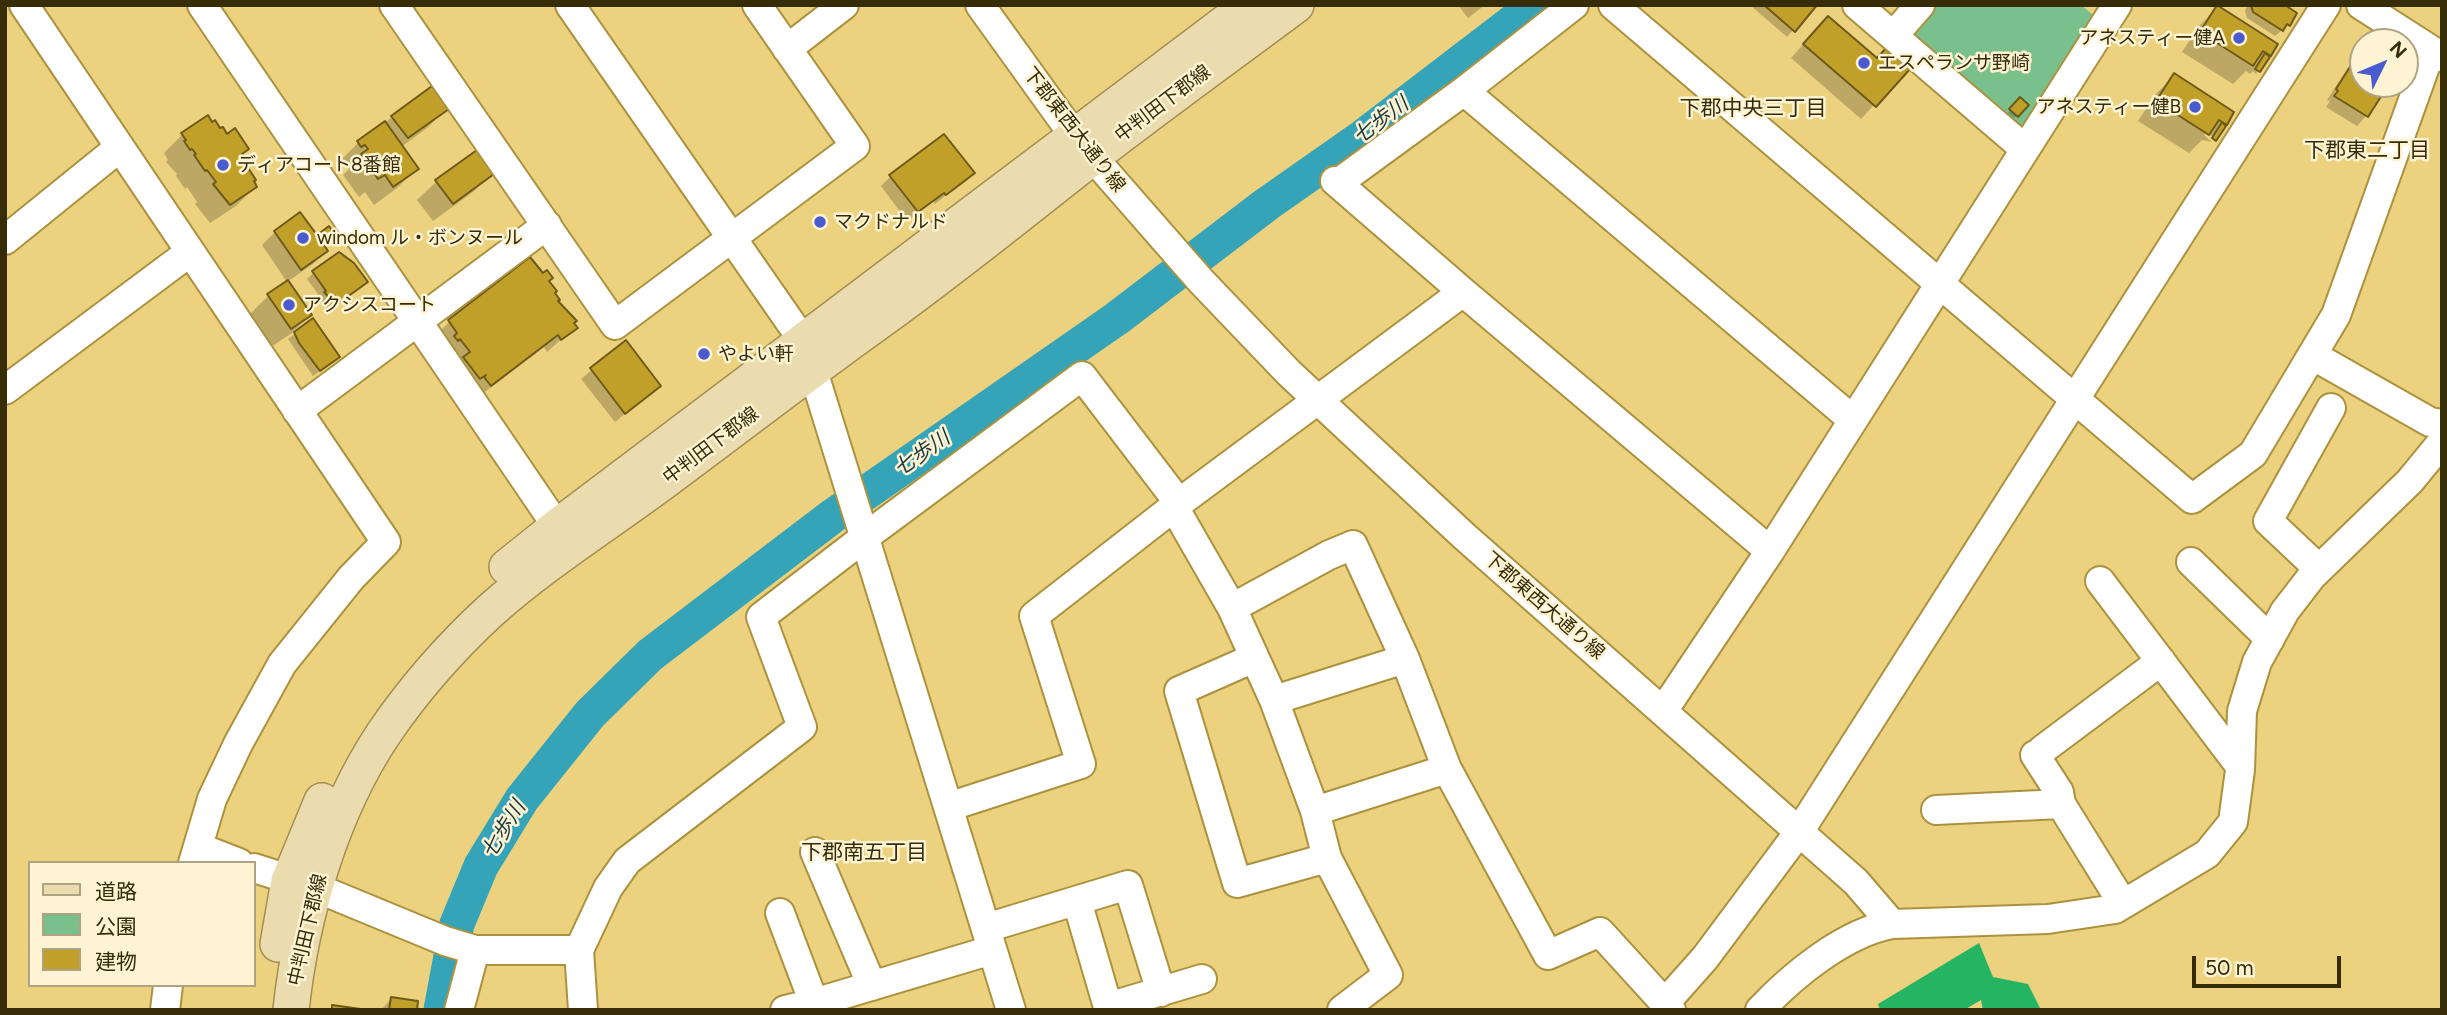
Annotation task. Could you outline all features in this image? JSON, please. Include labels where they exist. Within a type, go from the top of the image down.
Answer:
[{"type":"main road","name":"中判田下郡線","points":[[268,1010],[302,884],[383,735],[426,678],[489,613],[564,537],[666,480],[808,355],[946,271],[1084,147],[1249,5]]},
{"type":"main road","name":"中判田下郡線","points":[[1084,147],[1296,5]]},
{"type":"main road","name":"中判田下郡線","points":[[292,1010],[302,943],[302,884]]},
{"type":"street","points":[[24,5],[386,542],[351,578],[282,664],[223,775],[212,799],[195,855],[228,861]]},
{"type":"street","points":[[202,5],[564,537]]},
{"type":"street","points":[[394,5],[615,325],[855,146],[757,5]]},
{"type":"street","points":[[570,5],[732,238],[808,355],[1011,1010]]},
{"type":"street","points":[[788,49],[844,5]]},
{"type":"street","name":"下郡東西大通り線","points":[[980,5],[1084,147],[1256,340],[1464,536],[1856,882],[1892,924]]},
{"type":"street","points":[[1574,5],[1464,91],[1337,182],[1770,551]]},
{"type":"street","points":[[1613,5],[2192,499],[2253,454],[2336,315],[2436,53],[2361,5]]},
{"type":"street","points":[[1857,5],[2025,149]]},
{"type":"street","points":[[1893,36],[1920,5]]},
{"type":"street","points":[[1232,608],[1329,555],[1353,545],[1405,659],[1447,769],[1548,955],[1600,932],[1668,1006],[1800,832],[2326,5]]},
{"type":"street","points":[[1663,711],[1770,551],[2025,149],[2106,9]]},
{"type":"street","points":[[1464,91],[1853,421]]},
{"type":"street","points":[[5,240],[120,147]]},
{"type":"street","points":[[298,411],[547,225]]},
{"type":"street","points":[[5,390],[190,252]]},
{"type":"street","points":[[948,807],[1081,764],[1034,616],[1176,505],[1463,292]]},
{"type":"street","points":[[2312,355],[2430,422],[2442,424]]},
{"type":"street","points":[[583,1010],[579,950],[608,888],[627,861],[802,727],[761,617],[863,532],[1082,376],[1176,505],[1232,608],[1274,700],[1315,811],[1327,858],[1388,975],[1342,1010]]},
{"type":"street","points":[[2319,569],[2268,521],[2331,408]]},
{"type":"street","points":[[1760,1010],[1778,991],[1821,957],[1862,934],[1892,924],[2048,919],[2115,909],[2207,854],[2233,822],[2240,766],[2242,711],[2257,662],[2285,611],[2319,569],[2410,481],[2442,442]]},
{"type":"street","points":[[2191,562],[2270,639]]},
{"type":"street","points":[[2100,582],[2240,766]]},
{"type":"street","points":[[1254,658],[1179,691],[1237,883],[1327,858]]},
{"type":"street","points":[[1274,700],[1405,659]]},
{"type":"street","points":[[2123,904],[2061,804],[2059,792],[2039,752],[2161,662]]},
{"type":"street","points":[[1315,811],[1447,769]]},
{"type":"street","points":[[1936,810],[2061,804]]},
{"type":"street","points":[[815,852],[872,986]]},
{"type":"street","points":[[256,869],[462,946],[579,950]]},
{"type":"street","points":[[785,1010],[872,986],[1077,901],[1128,885],[1161,992]]},
{"type":"street","points":[[1077,901],[1108,1007],[1202,979]]},
{"type":"street","points":[[779,913],[814,1003]]},
{"type":"street","points":[[459,1010],[462,946]]},
{"type":"street","points":[[165,1010],[168,987]]},
{"type":"green space","points":[[1926,5],[2081,5],[2093,15],[2095,24],[2028,130],[2018,133],[1908,38]]},
{"type":"green space","points":[[1979,943],[1993,977],[2028,984],[2041,1010],[1983,1010],[1981,1000],[1964,1010],[1880,1010],[1878,1004]]},
{"type":"building","points":[[1764,5],[1817,5],[1795,32]]},
{"type":"building","name":"アネスティー健A","points":[[2217,5],[2278,44],[2271,56],[2263,51],[2253,66],[2200,32]]},
{"type":"building","points":[[2251,5],[2285,5],[2297,13],[2290,26],[2287,24],[2283,31],[2253,12]]},
{"type":"building","name":"エスペランサ野崎","points":[[1828,16],[1877,58],[1886,48],[1910,69],[1876,107],[1803,44]]},
{"type":"building","points":[[2265,53],[2270,57],[2260,72],[2255,69]]},
{"type":"building","points":[[2349,68],[2349,98],[2380,98],[2368,117],[2334,96],[2338,91],[2336,89]]},
{"type":"building","name":"アネスティー健B","points":[[2174,73],[2234,112],[2227,125],[2219,120],[2209,135],[2156,101]]},
{"type":"building","points":[[432,86],[449,109],[408,138],[391,116]]},
{"type":"building","points":[[2020,97],[2029,105],[2018,117],[2009,109]]},
{"type":"building","name":"ディアコート8番館","points":[[208,115],[212,122],[215,120],[220,128],[223,127],[227,134],[235,128],[249,149],[242,154],[245,159],[243,160],[256,180],[254,181],[257,187],[230,205],[213,184],[216,182],[207,170],[205,171],[192,149],[190,150],[181,133]]},
{"type":"building","points":[[385,121],[419,169],[393,187],[385,175],[378,179],[361,154],[368,149],[365,145],[361,147],[357,141]]},
{"type":"building","points":[[2222,122],[2226,126],[2216,141],[2212,138]]},
{"type":"building","points":[[944,134],[975,173],[918,212],[889,175]]},
{"type":"building","points":[[477,150],[494,174],[453,204],[435,180]]},
{"type":"building","name":"windom ル・ボンヌール","points":[[300,212],[317,235],[329,226],[334,233],[322,242],[328,251],[301,270],[274,231]]},
{"type":"building","points":[[339,252],[354,263],[368,282],[336,305],[324,292],[326,291],[312,271]]},
{"type":"building","points":[[530,257],[543,273],[547,270],[553,278],[549,281],[557,291],[555,293],[560,300],[558,301],[577,321],[574,323],[578,328],[561,340],[558,335],[491,386],[484,377],[486,375],[480,379],[463,357],[470,352],[460,339],[458,341],[454,336],[457,333],[448,320]]},
{"type":"building","name":"アクシスコート","points":[[288,280],[312,315],[291,329],[267,294]]},
{"type":"building","points":[[313,318],[340,357],[320,371],[294,332]]},
{"type":"building","points":[[626,340],[661,386],[625,414],[590,368]]},
{"type":"building","points":[[391,997],[418,1001],[417,1010],[389,1010]]},
{"type":"building","points":[[332,1005],[368,1010],[332,1010]]},
{"type":"waterway","name":"七歩川","points":[[441,1010],[457,924],[481,866],[522,799],[590,714],[650,655],[834,515],[1116,319],[1267,204],[1364,136],[1535,5]]},
{"type":"place","name":"アネスティー健A","points":[[2239,38]]},
{"type":"place","name":"エスペランサ野崎","points":[[1864,63]]},
{"type":"place","name":"アネスティー健B","points":[[2195,107]]},
{"type":"place","name":"ディアコート8番館","points":[[223,165]]},
{"type":"place","name":"マクドナルド","points":[[820,222]]},
{"type":"place","name":"windom ル・ボンヌール","points":[[303,238]]},
{"type":"place","name":"アクシスコート","points":[[289,305]]},
{"type":"place","name":"やよい軒","points":[[704,354]]},
{"type":"district","name":"下郡中央三丁目","points":[[1753,109]]},
{"type":"district","name":"下郡東二丁目","points":[[2367,151]]},
{"type":"district","name":"下郡南五丁目","points":[[864,853]]}]
